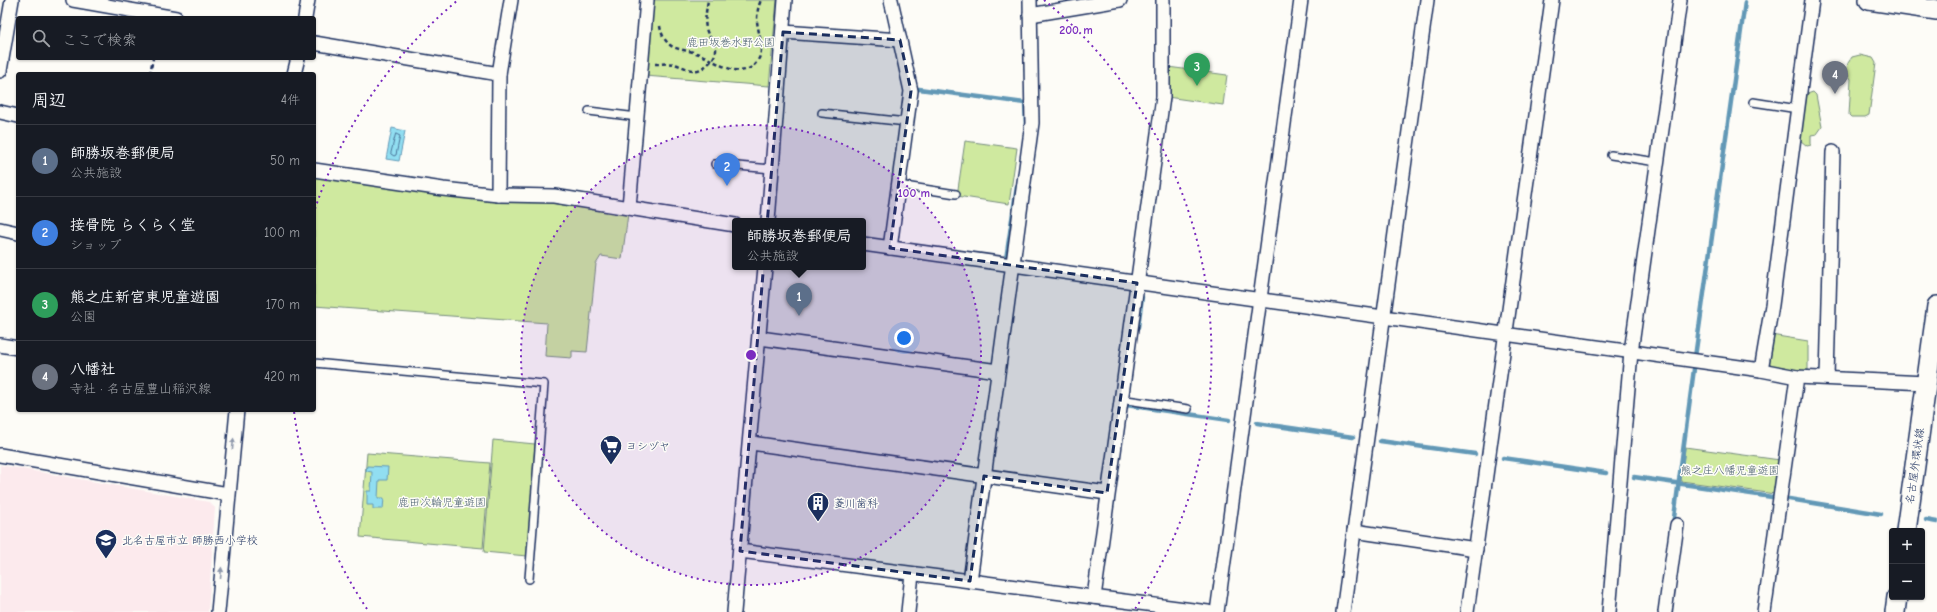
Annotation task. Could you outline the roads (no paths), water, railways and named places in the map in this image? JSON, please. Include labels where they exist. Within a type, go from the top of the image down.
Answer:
[{"type":"main road","points":[[1869,0],[1937,10]]},
{"type":"main road","name":"名古屋外環状線","points":[[1906,528],[1926,383],[1934,348],[1937,306]]},
{"type":"main road","points":[[1896,612],[1898,600]]},
{"type":"street","points":[[0,71],[12,0]]},
{"type":"street","points":[[73,0],[165,16]]},
{"type":"street","points":[[305,16],[308,0]]},
{"type":"street","points":[[498,195],[499,74],[511,0]]},
{"type":"street","points":[[629,207],[647,0]]},
{"type":"street","points":[[768,218],[786,0]]},
{"type":"street","points":[[890,248],[911,91],[891,0]]},
{"type":"street","points":[[970,581],[1032,123],[1030,0]]},
{"type":"street","points":[[1030,14],[1120,0]]},
{"type":"street","points":[[1094,597],[1107,493],[1163,97],[1163,0]]},
{"type":"street","points":[[1217,612],[1301,0]]},
{"type":"street","points":[[1343,612],[1428,0]]},
{"type":"street","points":[[1467,612],[1552,0]]},
{"type":"street","points":[[1609,612],[1631,352],[1680,0]]},
{"type":"street","points":[[1761,370],[1772,305],[1812,0]]},
{"type":"street","points":[[783,32],[900,40]]},
{"type":"street","points":[[316,43],[499,74]]},
{"type":"street","points":[[294,72],[298,60]]},
{"type":"street","points":[[0,112],[16,116]]},
{"type":"street","points":[[1827,377],[1833,152]]},
{"type":"street","points":[[316,170],[443,189],[498,195],[554,196],[732,224]]},
{"type":"street","points":[[0,229],[16,233]]},
{"type":"street","points":[[866,244],[1761,370],[1797,377],[1827,377],[1926,383]]},
{"type":"street","points":[[734,612],[760,338],[765,270]]},
{"type":"street","points":[[760,338],[998,370]]},
{"type":"street","points":[[0,345],[16,348]]},
{"type":"street","points":[[1764,612],[1797,377]]},
{"type":"street","points":[[218,612],[237,412]]},
{"type":"street","points":[[750,443],[1107,493]]},
{"type":"street","points":[[0,455],[228,494]]},
{"type":"street","points":[[1665,612],[1677,525]]},
{"type":"street","points":[[1354,532],[1476,549]]},
{"type":"street","points":[[740,551],[1094,597],[1122,606],[1208,612]]},
{"type":"street","points":[[908,612],[912,574]]},
{"type":"lane","points":[[1752,102],[1798,109]]},
{"type":"lane","points":[[589,111],[636,117]]},
{"type":"lane","points":[[822,113],[907,122]]},
{"type":"lane","points":[[1611,155],[1657,162]]},
{"type":"lane","points":[[715,164],[772,169]]},
{"type":"lane","points":[[898,185],[956,194]]},
{"type":"lane","points":[[316,363],[544,384],[529,579]]},
{"type":"lane","points":[[1120,399],[1188,409]]},
{"type":"water","points":[[392,128],[405,131],[399,161],[386,159]]},
{"type":"water","points":[[367,466],[388,467],[387,480],[379,480],[378,498],[384,498],[383,509],[373,509],[373,505],[367,505],[367,491],[371,491],[372,472],[366,471]]},
{"type":"waterway","points":[[1695,357],[1745,2]]},
{"type":"waterway","points":[[919,89],[1025,103],[1026,126]]},
{"type":"waterway","points":[[1006,259],[1017,186]]},
{"type":"waterway","points":[[1138,327],[1142,297]]},
{"type":"waterway","points":[[1673,525],[1694,369]]},
{"type":"waterway","points":[[1126,405],[1229,420]]},
{"type":"waterway","points":[[1257,423],[1353,437]]},
{"type":"waterway","points":[[1380,441],[1475,454]]},
{"type":"waterway","points":[[1503,458],[1606,473]]},
{"type":"waterway","points":[[1634,477],[1772,497]]},
{"type":"waterway","points":[[1789,499],[1881,514]]},
{"type":"waterway","points":[[1926,520],[1937,522]]},
{"type":"place","name":"熊之庄新宮東児童遊園","points":[[1197,86]]},
{"type":"place","name":"八幡社","points":[[1835,94]]},
{"type":"place","name":"接骨院 らくらく堂","points":[[727,186]]},
{"type":"place","name":"師勝坂巻郵便局","points":[[799,316]]},
{"type":"place","name":"ヨシヅヤ","points":[[611,466]]},
{"type":"place","name":"菱川歯科","points":[[818,522]]},
{"type":"place","name":"北名古屋市立 師勝西小学校","points":[[106,560]]},
{"type":"park label","name":"鹿田坂巻水野公園","points":[[731,42]]},
{"type":"park label","name":"熊之庄八幡児童遊園","points":[[1730,470]]},
{"type":"park label","name":"鹿田次輪児童遊園","points":[[442,502]]}]
